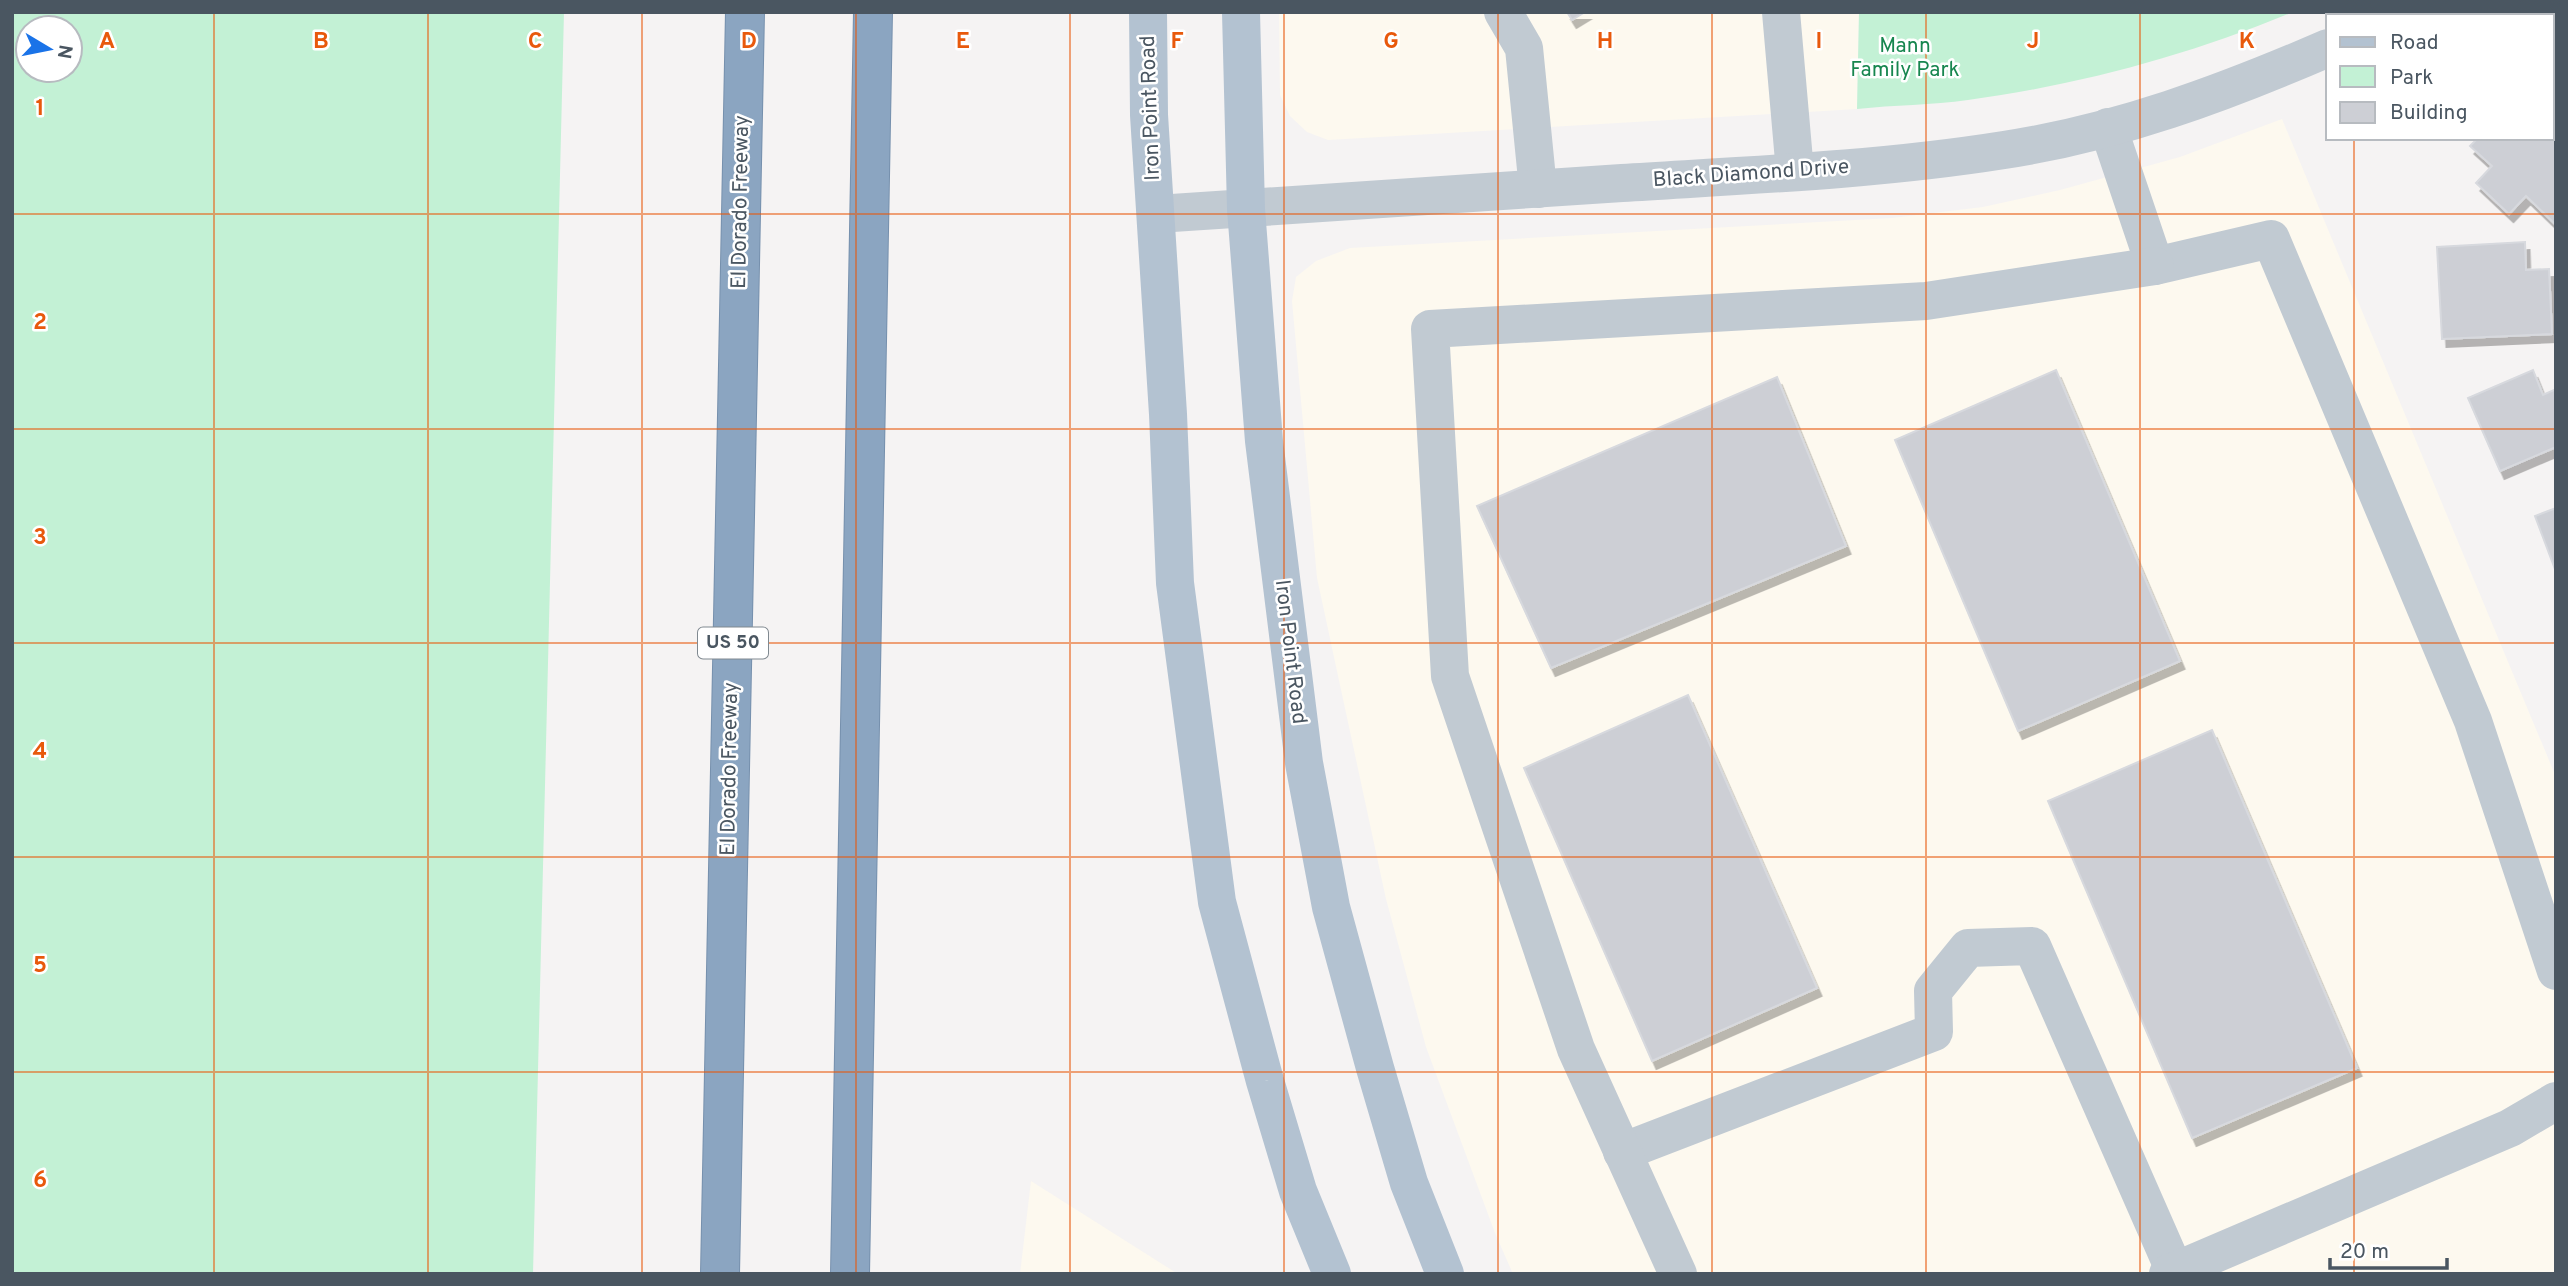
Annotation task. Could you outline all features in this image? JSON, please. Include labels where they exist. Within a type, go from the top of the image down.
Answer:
[{"type":"highway","name":"El Dorado Freeway","points":[[720,1274],[745,12]]},
{"type":"highway","points":[[850,1274],[873,12]]},
{"type":"main road","name":"Iron Point Road","points":[[1148,12],[1149,115],[1157,215],[1175,583],[1217,902],[1298,1191],[1332,1274]]},
{"type":"main road","name":"Iron Point Road","points":[[1241,12],[1246,209],[1268,475],[1304,763],[1331,907],[1375,1068],[1409,1183],[1445,1274]]},
{"type":"main road","points":[[1298,1191],[1357,1274]]},
{"type":"street","points":[[1503,12],[1524,48],[1538,189]]},
{"type":"street","points":[[1781,12],[1795,172]]},
{"type":"street","name":"Black Diamond Drive","points":[[1157,215],[1878,166],[2005,150],[2171,110],[2326,49]]},
{"type":"street","points":[[2108,127],[2155,266]]},
{"type":"street","points":[[1678,1274],[1576,1049],[1450,676],[1430,329],[1926,301],[2155,266],[2271,239],[2473,721],[2556,971]]},
{"type":"street","points":[[1622,1152],[1934,1032],[1933,991],[1968,948],[2032,946],[2173,1273],[2510,1128],[2556,1101]]},
{"type":"shaded area","points":[[1279,12],[1859,12],[1857,109],[1328,140],[1307,132],[1290,116],[1280,95]]},
{"type":"shaded area","points":[[2282,119],[2556,777],[2556,1274],[1513,1274],[1495,1233],[1426,1047],[1386,899],[1317,578],[1292,301],[1296,277],[1316,261],[1350,248],[1892,218],[1983,207],[2060,190],[2180,157]]},
{"type":"shaded area","points":[[1031,1181],[1178,1274],[1020,1274]]},
{"type":"green space","points":[[12,12],[564,12],[533,1274],[12,1274]]},
{"type":"green space","name":"Mann Family Park","points":[[1859,12],[2293,12],[2174,55],[2092,77],[1968,100],[1857,109]]},
{"type":"building","points":[[1567,12],[1585,12],[1572,20]]},
{"type":"building","points":[[2554,116],[2555,224],[2526,196],[2509,214],[2476,183],[2492,166],[2470,146],[2476,140],[2554,140]]},
{"type":"building","points":[[2525,242],[2526,270],[2549,269],[2552,334],[2442,339],[2437,247]]},
{"type":"building","points":[[2056,370],[2180,661],[2018,731],[1895,440]]},
{"type":"building","points":[[2533,370],[2543,395],[2556,389],[2556,447],[2500,471],[2468,398]]},
{"type":"building","points":[[1777,377],[1846,546],[1551,668],[1477,506]]},
{"type":"building","points":[[2556,508],[2556,572],[2535,516]]},
{"type":"building","points":[[1688,695],[1817,988],[1652,1061],[1524,768]]},
{"type":"building","points":[[2212,730],[2357,1068],[2192,1138],[2048,801]]}]
